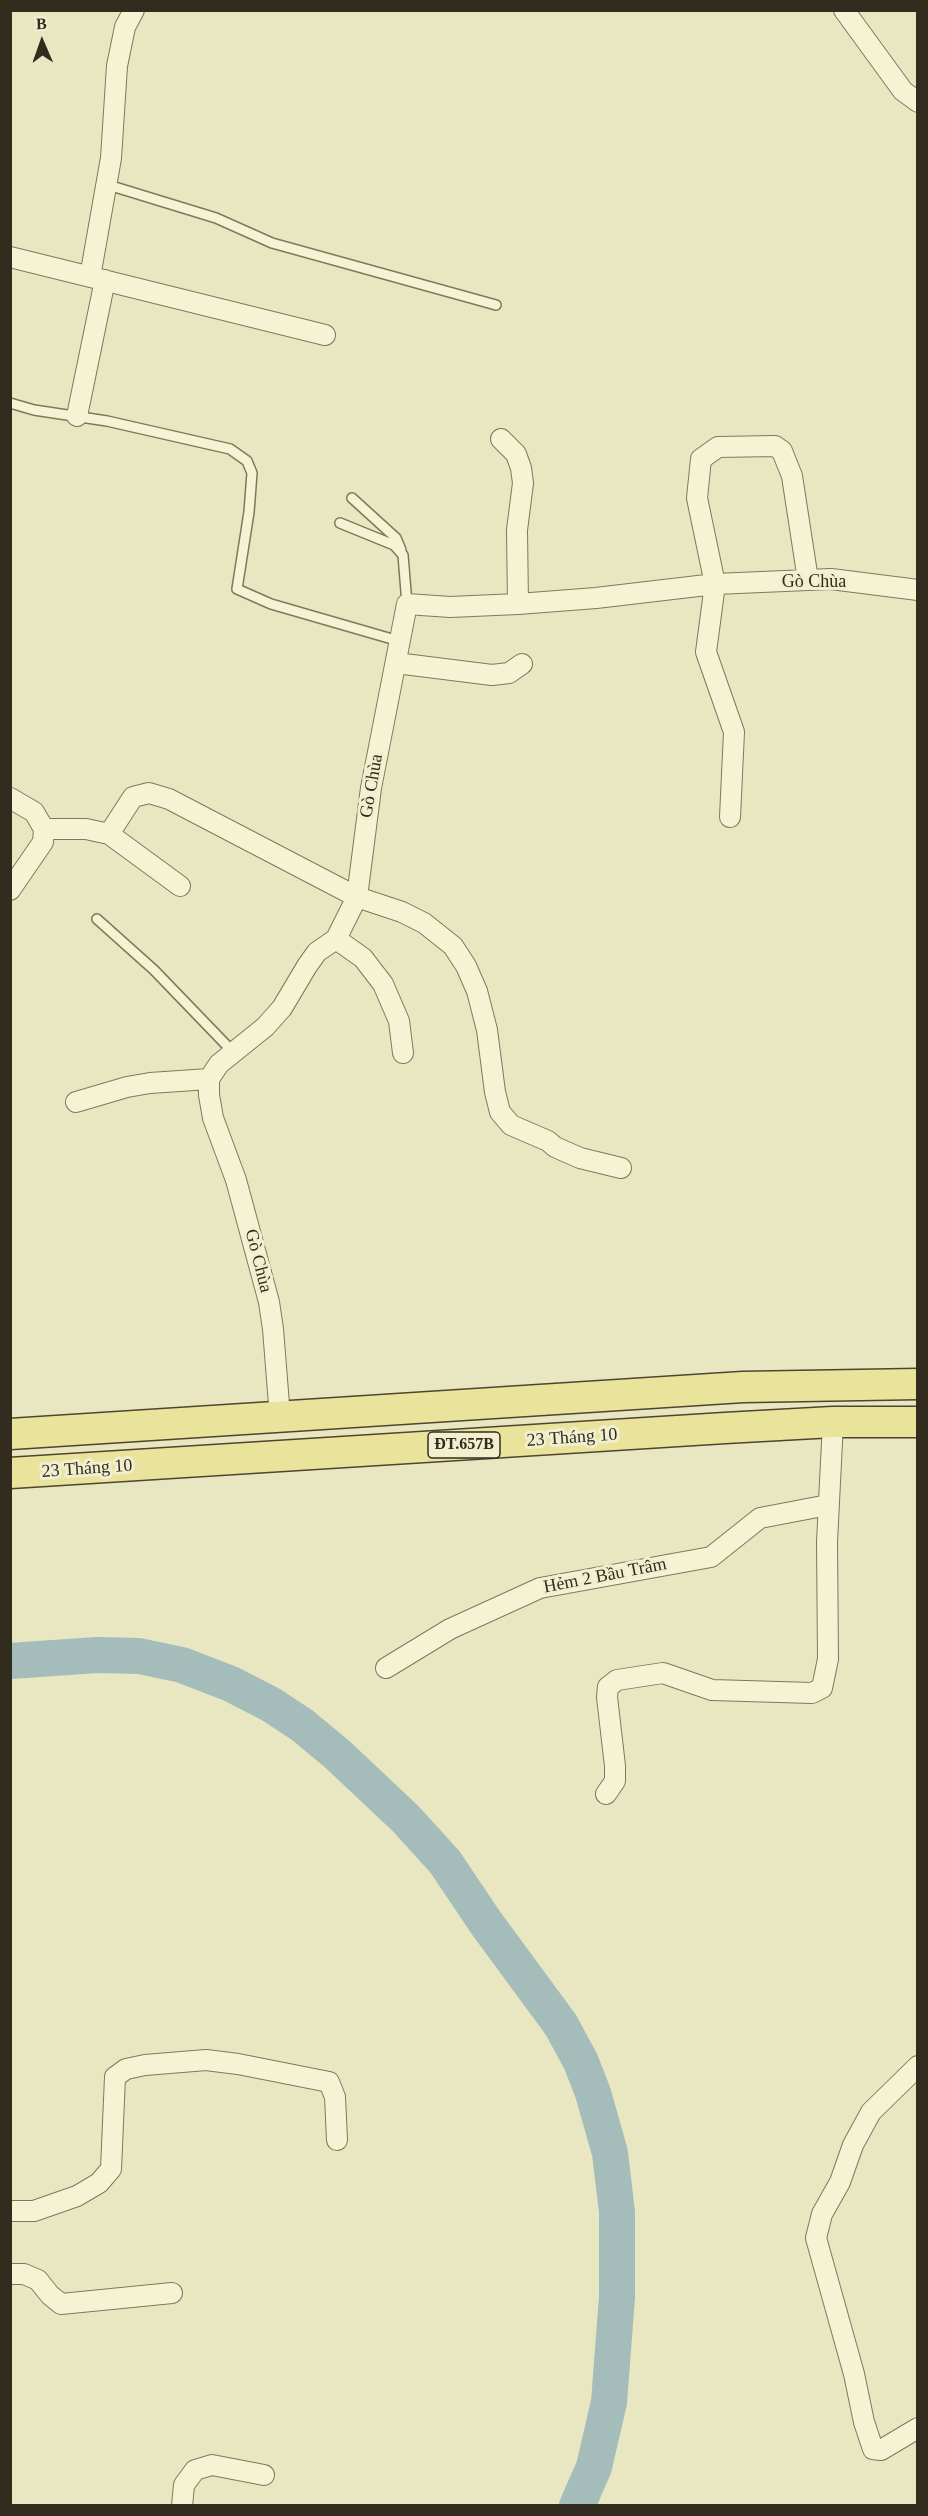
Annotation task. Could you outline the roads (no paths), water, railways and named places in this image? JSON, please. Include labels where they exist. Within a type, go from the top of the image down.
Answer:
[{"type":"main road","name":"ĐT.657B","points":[[10,1434],[744,1387],[918,1384]]},
{"type":"main road","name":"23 Tháng 10","points":[[10,1473],[833,1422],[918,1422]]},
{"type":"street","points":[[844,10],[903,91],[918,102]]},
{"type":"street","points":[[77,416],[98,279],[105,184],[111,158],[117,66],[124,16]]},
{"type":"street","points":[[10,257],[325,335]]},
{"type":"street","points":[[501,439],[516,454],[523,483],[517,530],[518,604]]},
{"type":"street","points":[[730,817],[734,732],[706,652],[715,584],[698,498],[701,459],[718,447],[775,446],[782,451],[792,476],[808,580]]},
{"type":"street","name":"Gò Chùa","points":[[280,1417],[269,1302],[236,1180],[213,1118],[208,1095],[209,1079],[219,1064],[265,1027],[282,1008],[317,952],[336,939],[357,897],[371,788],[407,604],[450,607],[518,604],[596,598],[715,584],[831,579],[918,590]]},
{"type":"street","points":[[396,663],[492,675],[509,673],[522,664]]},
{"type":"street","points":[[110,834],[133,797],[149,794],[159,796],[169,799],[357,897],[424,923],[453,946],[470,974],[482,1008],[500,1112],[511,1125],[580,1158],[621,1168]]},
{"type":"street","points":[[10,798],[34,812],[44,829],[43,842],[10,890]]},
{"type":"street","points":[[44,829],[86,829],[110,834],[180,886]]},
{"type":"street","points":[[336,939],[363,958],[383,984],[399,1021],[403,1053]]},
{"type":"street","points":[[76,1102],[127,1087],[150,1083],[209,1079]]},
{"type":"street","points":[[606,1794],[615,1781],[607,1697],[609,1688],[617,1680],[663,1673],[712,1690],[812,1693],[822,1688],[828,1659],[828,1505],[833,1422]]},
{"type":"street","name":"Hẻm 2 Bầu Trâm","points":[[386,1668],[450,1629],[540,1588],[711,1557],[760,1518],[828,1505]]},
{"type":"street","points":[[10,2211],[34,2211],[77,2196],[99,2183],[111,2169],[115,2077],[126,2069],[145,2065],[206,2060],[328,2082],[335,2097],[337,2140]]},
{"type":"street","points":[[918,2066],[871,2112],[853,2145],[840,2182],[822,2214],[816,2238],[873,2449],[881,2450],[918,2428]]},
{"type":"street","points":[[10,2274],[24,2274],[38,2280],[61,2304],[172,2293]]},
{"type":"street","points":[[182,2505],[184,2485],[195,2470],[212,2465],[264,2475]]},
{"type":"lane","points":[[105,184],[216,218],[272,243],[496,305]]},
{"type":"lane","points":[[10,403],[175,435],[230,449],[247,461],[252,473],[249,512],[237,589],[271,604],[399,641]]},
{"type":"lane","points":[[352,498],[396,538],[403,555],[407,604]]},
{"type":"lane","points":[[340,523],[394,546],[403,555]]},
{"type":"lane","points":[[97,919],[154,970],[234,1053]]},
{"type":"waterway","points":[[10,1661],[97,1655],[139,1656],[182,1665],[231,1684],[270,1704],[302,1725],[337,1754],[406,1819],[445,1862],[486,1923],[561,2025],[581,2062],[593,2093],[610,2153],[617,2212],[617,2297],[609,2402],[594,2467],[577,2506]]}]
